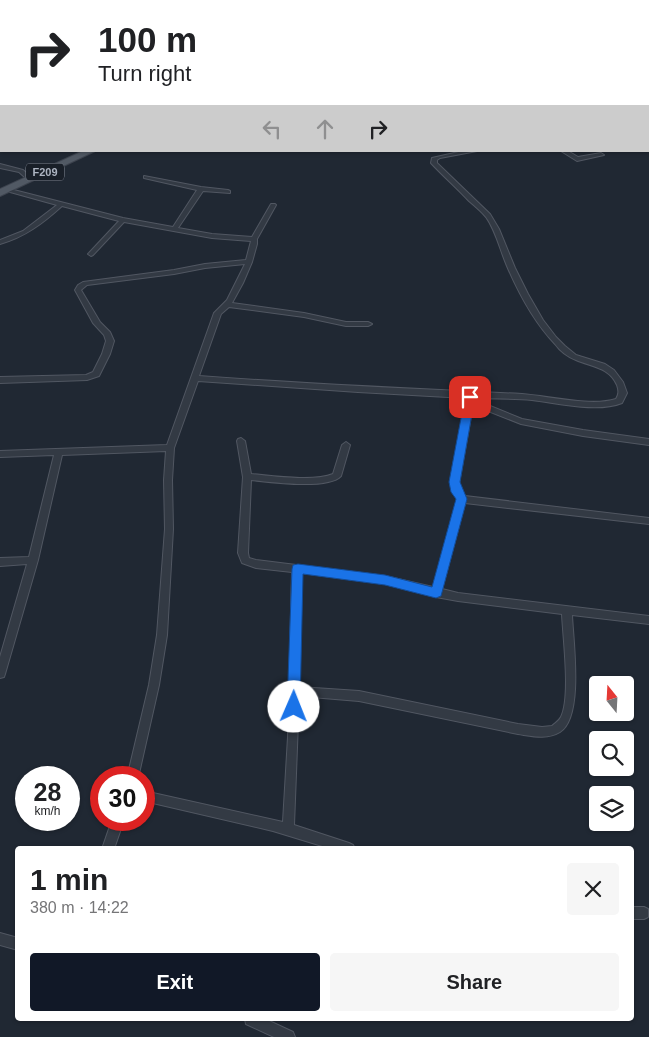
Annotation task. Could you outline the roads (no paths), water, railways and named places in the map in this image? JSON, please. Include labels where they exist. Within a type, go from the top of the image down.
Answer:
[{"type":"main road","name":"F209","points":[[3,191],[89,152]]},
{"type":"street","points":[[194,378],[470,399],[537,398],[605,403],[617,402],[622,399],[623,394],[615,373],[578,358],[559,344],[526,297],[487,214],[434,162],[434,159],[439,157],[468,152]]},
{"type":"street","points":[[566,152],[577,159],[601,155]]},
{"type":"street","points":[[0,166],[21,171],[30,178]]},
{"type":"street","points":[[146,177],[201,189],[228,192]]},
{"type":"street","points":[[174,228],[201,189]]},
{"type":"street","points":[[3,191],[122,220],[212,236],[254,239]]},
{"type":"street","points":[[0,242],[35,227],[60,205]]},
{"type":"street","points":[[135,766],[154,685],[162,635],[169,529],[168,480],[170,448],[218,313],[227,305],[249,262],[255,246],[254,239],[273,205]]},
{"type":"street","points":[[91,254],[122,220]]},
{"type":"street","points":[[0,380],[87,377],[96,374],[110,341],[78,290],[85,283],[174,272],[205,266],[249,262]]},
{"type":"street","points":[[227,305],[304,315],[346,324],[368,324]]},
{"type":"street","points":[[470,399],[521,421],[583,433],[649,442]]},
{"type":"street","points":[[470,399],[455,482],[457,492],[462,499],[649,521]]},
{"type":"street","points":[[241,441],[247,477],[243,553],[245,560],[256,564],[385,580],[436,593],[568,612],[649,620]]},
{"type":"street","points":[[247,477],[304,480],[333,479],[337,476],[346,445]]},
{"type":"street","points":[[0,454],[170,448]]},
{"type":"street","points":[[0,674],[33,560],[59,452]]},
{"type":"street","points":[[436,593],[462,499]]},
{"type":"street","points":[[0,562],[33,560]]},
{"type":"street","points":[[288,830],[298,569]]},
{"type":"street","points":[[294,691],[352,695],[539,732],[555,730],[562,724],[567,714],[569,698],[568,612]]},
{"type":"street","points":[[155,799],[320,838],[342,846]]},
{"type":"street","points":[[109,846],[114,831]]},
{"type":"street","points":[[0,939],[15,943]]},
{"type":"street","points":[[255,1021],[288,1037]]}]
